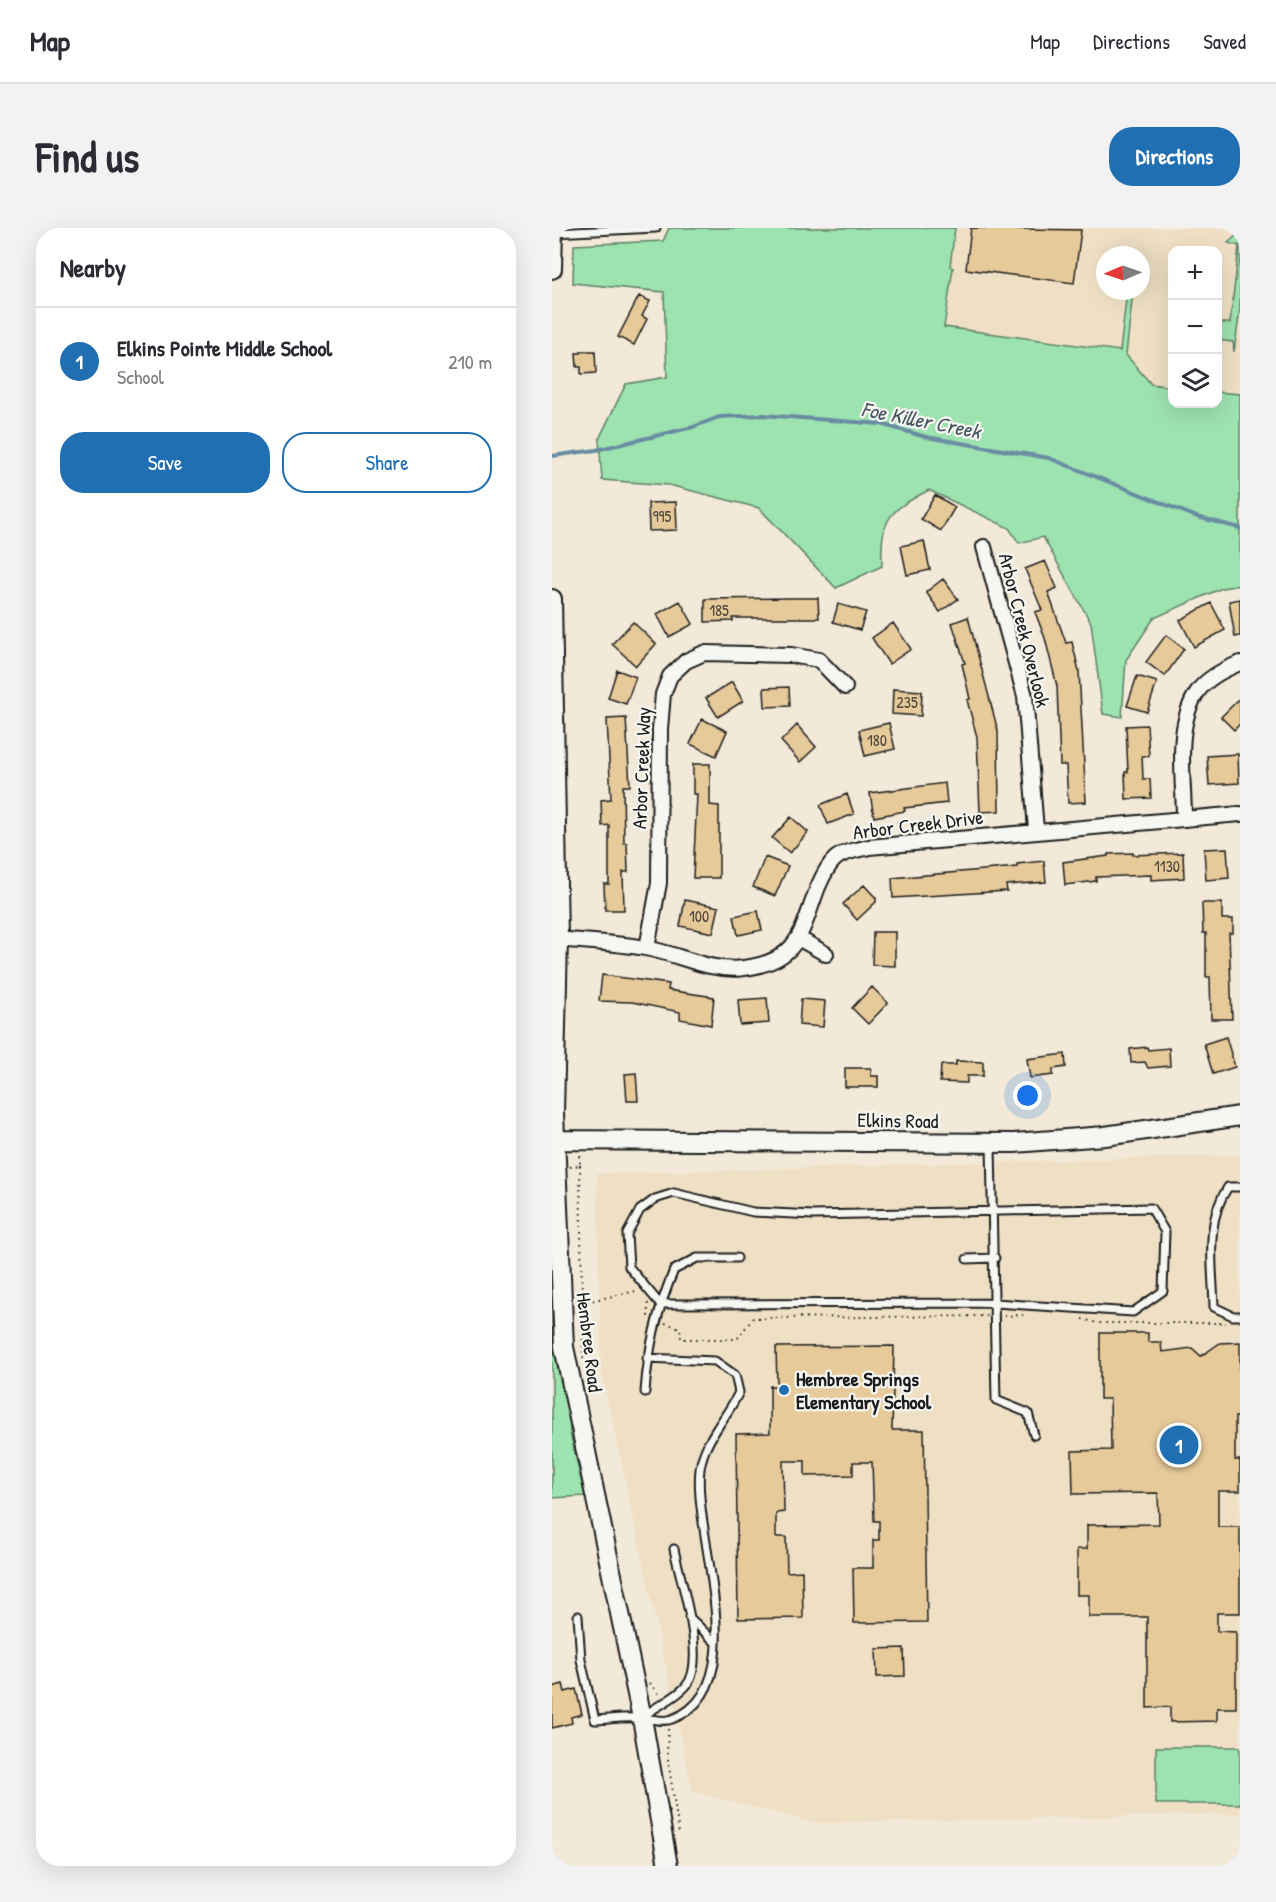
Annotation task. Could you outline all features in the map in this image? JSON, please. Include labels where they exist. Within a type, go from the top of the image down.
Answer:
[{"type":"street","points":[[552,269],[553,230]]},
{"type":"street","name":"Arbor Creek Overlook","points":[[984,547],[1025,696],[1036,830]]},
{"type":"street","name":"Hembree Road","points":[[552,598],[558,939],[553,1140],[564,1347],[642,1718],[668,1866]]},
{"type":"street","name":"Arbor Creek Way","points":[[647,948],[658,883],[660,729],[663,694],[670,676],[686,661],[704,654],[791,655],[819,660],[845,687]]},
{"type":"street","points":[[1184,818],[1184,739],[1188,712],[1198,690],[1217,673],[1240,663]]},
{"type":"street","name":"Arbor Creek Drive","points":[[800,939],[822,878],[834,860],[848,852],[869,847],[1036,830],[1240,814]]},
{"type":"street","points":[[558,939],[647,948],[723,968],[743,969],[766,963],[784,954],[800,939],[826,954]]},
{"type":"street","name":"Elkins Road","points":[[553,1140],[991,1143],[1105,1136],[1240,1116]]},
{"type":"lane","points":[[553,230],[656,228]]},
{"type":"lane","points":[[991,1143],[996,1400],[1028,1413],[1034,1435]]},
{"type":"lane","points":[[1240,1187],[1228,1187],[1219,1200],[1211,1233],[1214,1307],[1233,1316],[1240,1316]]},
{"type":"lane","points":[[674,1193],[753,1212],[803,1215],[1151,1208],[1165,1232],[1163,1291],[1133,1312],[995,1303],[660,1304],[629,1267],[627,1234],[640,1210],[656,1199],[674,1193]]},
{"type":"lane","points":[[645,1392],[647,1358],[656,1320],[674,1270],[697,1258],[737,1258]]},
{"type":"lane","points":[[967,1259],[994,1258]]},
{"type":"lane","points":[[578,1616],[581,1660],[595,1719],[665,1720],[691,1710],[707,1689],[713,1671],[715,1642],[713,1573],[701,1508],[700,1468],[711,1435],[739,1392],[735,1375],[715,1361],[647,1358]]},
{"type":"lane","points":[[642,1718],[687,1685],[693,1671],[694,1656],[689,1617],[674,1549]]},
{"type":"lane","points":[[689,1617],[715,1642]]},
{"type":"path","points":[[580,1165],[584,1367]]},
{"type":"path","points":[[581,1303],[635,1290],[641,1295]]},
{"type":"path","points":[[648,1301],[647,1317],[680,1328],[681,1339],[737,1339],[753,1318],[1029,1315]]},
{"type":"path","points":[[1075,1317],[1098,1323],[1228,1323]]},
{"type":"path","points":[[650,1684],[658,1690],[661,1702]]},
{"type":"path","points":[[665,1720],[669,1734],[667,1752],[678,1843]]},
{"type":"shaded area","points":[[930,228],[1240,228],[1240,417],[1182,408],[1222,408],[1222,246],[1168,246],[1168,406],[1131,400],[918,348]]},
{"type":"shaded area","points":[[1240,1155],[1240,1814],[816,1823],[693,1792],[601,1369],[597,1174]]},
{"type":"green space","points":[[669,228],[955,228],[950,266],[953,268],[944,327],[1120,351],[1126,300],[1132,300],[1126,355],[1151,384],[1168,386],[1168,408],[1222,408],[1222,392],[1240,394],[1240,585],[1222,588],[1154,618],[1126,660],[1122,717],[1103,714],[1091,623],[1043,537],[1019,543],[1009,528],[929,490],[904,504],[885,526],[882,566],[836,588],[759,508],[669,485],[602,480],[599,439],[626,384],[667,377],[664,292],[573,283],[574,245],[663,241]]},
{"type":"green space","points":[[1240,232],[1240,309],[1234,352],[1233,342],[1222,341],[1222,323],[1230,323],[1239,246],[1228,243]]},
{"type":"green space","points":[[552,1208],[565,1315],[570,1433],[585,1496],[552,1498]]},
{"type":"green space","points":[[1156,1747],[1240,1747],[1240,1804],[1156,1804]]},
{"type":"building","points":[[971,228],[1081,230],[1074,283],[966,269]]},
{"type":"building","points":[[639,296],[650,301],[642,316],[647,319],[634,345],[618,337]]},
{"type":"building","points":[[581,351],[595,351],[596,373],[581,374],[581,367],[577,367],[576,353],[581,353]]},
{"type":"building","points":[[935,495],[955,507],[941,531],[921,519]]},
{"type":"building","points":[[676,502],[677,530],[649,531],[648,503]]},
{"type":"building","points":[[924,541],[930,570],[907,575],[901,546]]},
{"type":"building","points":[[1045,561],[1057,588],[1048,592],[1066,643],[1072,642],[1079,671],[1086,802],[1068,803],[1066,765],[1060,765],[1057,686],[1045,638],[1035,612],[1042,610],[1025,569]]},
{"type":"building","points":[[943,579],[958,599],[940,612],[926,592]]},
{"type":"building","points":[[818,598],[819,618],[733,618],[733,621],[705,622],[705,599]]},
{"type":"building","points":[[1240,599],[1240,636],[1235,637],[1229,601]]},
{"type":"building","points":[[680,601],[693,624],[669,637],[657,614]]},
{"type":"building","points":[[1211,603],[1225,630],[1194,647],[1180,620]]},
{"type":"building","points":[[838,604],[866,612],[860,630],[833,622]]},
{"type":"building","points":[[968,617],[998,731],[999,811],[980,812],[977,737],[967,700],[970,699],[962,664],[965,663],[952,623]]},
{"type":"building","points":[[633,622],[656,644],[636,666],[612,644]]},
{"type":"building","points":[[893,623],[911,649],[889,664],[872,638]]},
{"type":"building","points":[[1166,635],[1184,649],[1165,676],[1146,662]]},
{"type":"building","points":[[617,670],[636,677],[626,704],[608,698]]},
{"type":"building","points":[[1137,676],[1157,682],[1147,712],[1127,706]]},
{"type":"building","points":[[732,682],[743,701],[718,717],[706,698]]},
{"type":"building","points":[[789,687],[790,706],[765,707],[764,688]]},
{"type":"building","points":[[893,689],[922,691],[921,716],[892,714]]},
{"type":"building","points":[[1240,698],[1240,724],[1234,730],[1221,717]]},
{"type":"building","points":[[626,718],[630,786],[623,786],[624,843],[627,843],[628,872],[623,872],[624,910],[605,910],[604,884],[609,884],[609,825],[602,826],[601,800],[611,799],[607,719]]},
{"type":"building","points":[[702,719],[727,731],[716,756],[690,744]]},
{"type":"building","points":[[889,723],[895,749],[865,756],[859,730]]},
{"type":"building","points":[[797,725],[816,747],[800,762],[781,741]]},
{"type":"building","points":[[1147,725],[1149,756],[1142,756],[1143,779],[1150,779],[1151,798],[1126,799],[1125,772],[1128,772],[1126,726]]},
{"type":"building","points":[[1238,754],[1239,783],[1209,785],[1207,756]]},
{"type":"building","points":[[693,764],[710,764],[710,805],[719,806],[719,878],[693,878],[697,794],[693,794]]},
{"type":"building","points":[[945,783],[947,803],[904,808],[905,811],[874,817],[870,793]]},
{"type":"building","points":[[847,794],[854,814],[828,824],[820,805]]},
{"type":"building","points":[[791,817],[808,832],[790,853],[772,838]]},
{"type":"building","points":[[1227,848],[1229,878],[1206,880],[1204,849]]},
{"type":"building","points":[[1133,853],[1133,855],[1183,853],[1184,878],[1151,880],[1151,875],[1096,877],[1096,881],[1065,885],[1063,862],[1108,856],[1108,854]]},
{"type":"building","points":[[765,857],[788,866],[775,896],[753,887]]},
{"type":"building","points":[[1044,861],[1046,882],[1006,885],[1007,891],[893,898],[892,878],[1017,867],[1017,864]]},
{"type":"building","points":[[864,885],[876,898],[876,902],[857,920],[843,904]]},
{"type":"building","points":[[685,900],[719,907],[713,933],[680,926]]},
{"type":"building","points":[[1202,903],[1222,903],[1222,919],[1233,919],[1233,933],[1229,933],[1232,1019],[1211,1019],[1210,977],[1206,977],[1206,933],[1203,933]]},
{"type":"building","points":[[758,911],[762,930],[738,935],[734,916]]},
{"type":"building","points":[[873,932],[895,932],[895,966],[872,965]]},
{"type":"building","points":[[602,975],[669,984],[668,990],[714,997],[711,1025],[680,1019],[680,1012],[632,1002],[599,1001]]},
{"type":"building","points":[[872,987],[888,1003],[868,1024],[852,1008]]},
{"type":"building","points":[[767,998],[769,1023],[740,1025],[738,1000]]},
{"type":"building","points":[[801,999],[825,1001],[823,1027],[799,1025]]},
{"type":"building","points":[[1226,1037],[1235,1067],[1213,1074],[1204,1044]]},
{"type":"building","points":[[1147,1047],[1148,1050],[1169,1048],[1170,1066],[1148,1068],[1145,1062],[1131,1063],[1130,1049]]},
{"type":"building","points":[[1065,1054],[1066,1067],[1053,1069],[1053,1075],[1030,1078],[1027,1059]]},
{"type":"building","points":[[956,1061],[983,1062],[983,1076],[967,1076],[967,1083],[940,1082],[941,1065],[956,1065]]},
{"type":"building","points":[[845,1068],[871,1068],[871,1076],[878,1076],[878,1087],[845,1087]]},
{"type":"building","points":[[636,1073],[638,1101],[627,1101],[625,1074]]},
{"type":"building","points":[[1100,1333],[1148,1333],[1148,1342],[1161,1342],[1162,1352],[1192,1348],[1201,1356],[1220,1343],[1240,1342],[1240,1417],[1235,1417],[1235,1460],[1240,1460],[1240,1491],[1218,1491],[1218,1527],[1240,1527],[1240,1613],[1217,1613],[1217,1631],[1236,1632],[1236,1708],[1217,1708],[1217,1721],[1170,1722],[1170,1707],[1147,1708],[1147,1617],[1089,1617],[1089,1595],[1077,1595],[1077,1549],[1087,1549],[1087,1525],[1159,1524],[1158,1493],[1073,1494],[1072,1451],[1111,1450],[1110,1399],[1100,1399]]},
{"type":"building","points":[[894,1346],[892,1430],[924,1430],[927,1622],[854,1623],[853,1568],[873,1568],[873,1540],[879,1540],[879,1521],[874,1521],[872,1462],[853,1462],[853,1475],[805,1476],[805,1461],[783,1461],[784,1512],[776,1513],[776,1537],[786,1537],[787,1572],[802,1571],[803,1618],[738,1619],[736,1434],[770,1433],[770,1386],[777,1386],[776,1347]]},
{"type":"building","points":[[904,1648],[905,1676],[877,1677],[876,1649]]},
{"type":"building","points":[[563,1684],[565,1692],[576,1689],[582,1714],[571,1717],[572,1723],[552,1728],[552,1687]]},
{"type":"waterway","name":"Foe Killer Creek","points":[[552,456],[596,450],[693,427],[719,417],[763,415],[881,424],[926,437],[1049,458],[1197,517],[1240,528]]},
{"type":"place","name":"Hembree Springs Elementary School","points":[[784,1390]]},
{"type":"place","name":"Elkins Pointe Middle School","points":[[1179,1445]]}]
